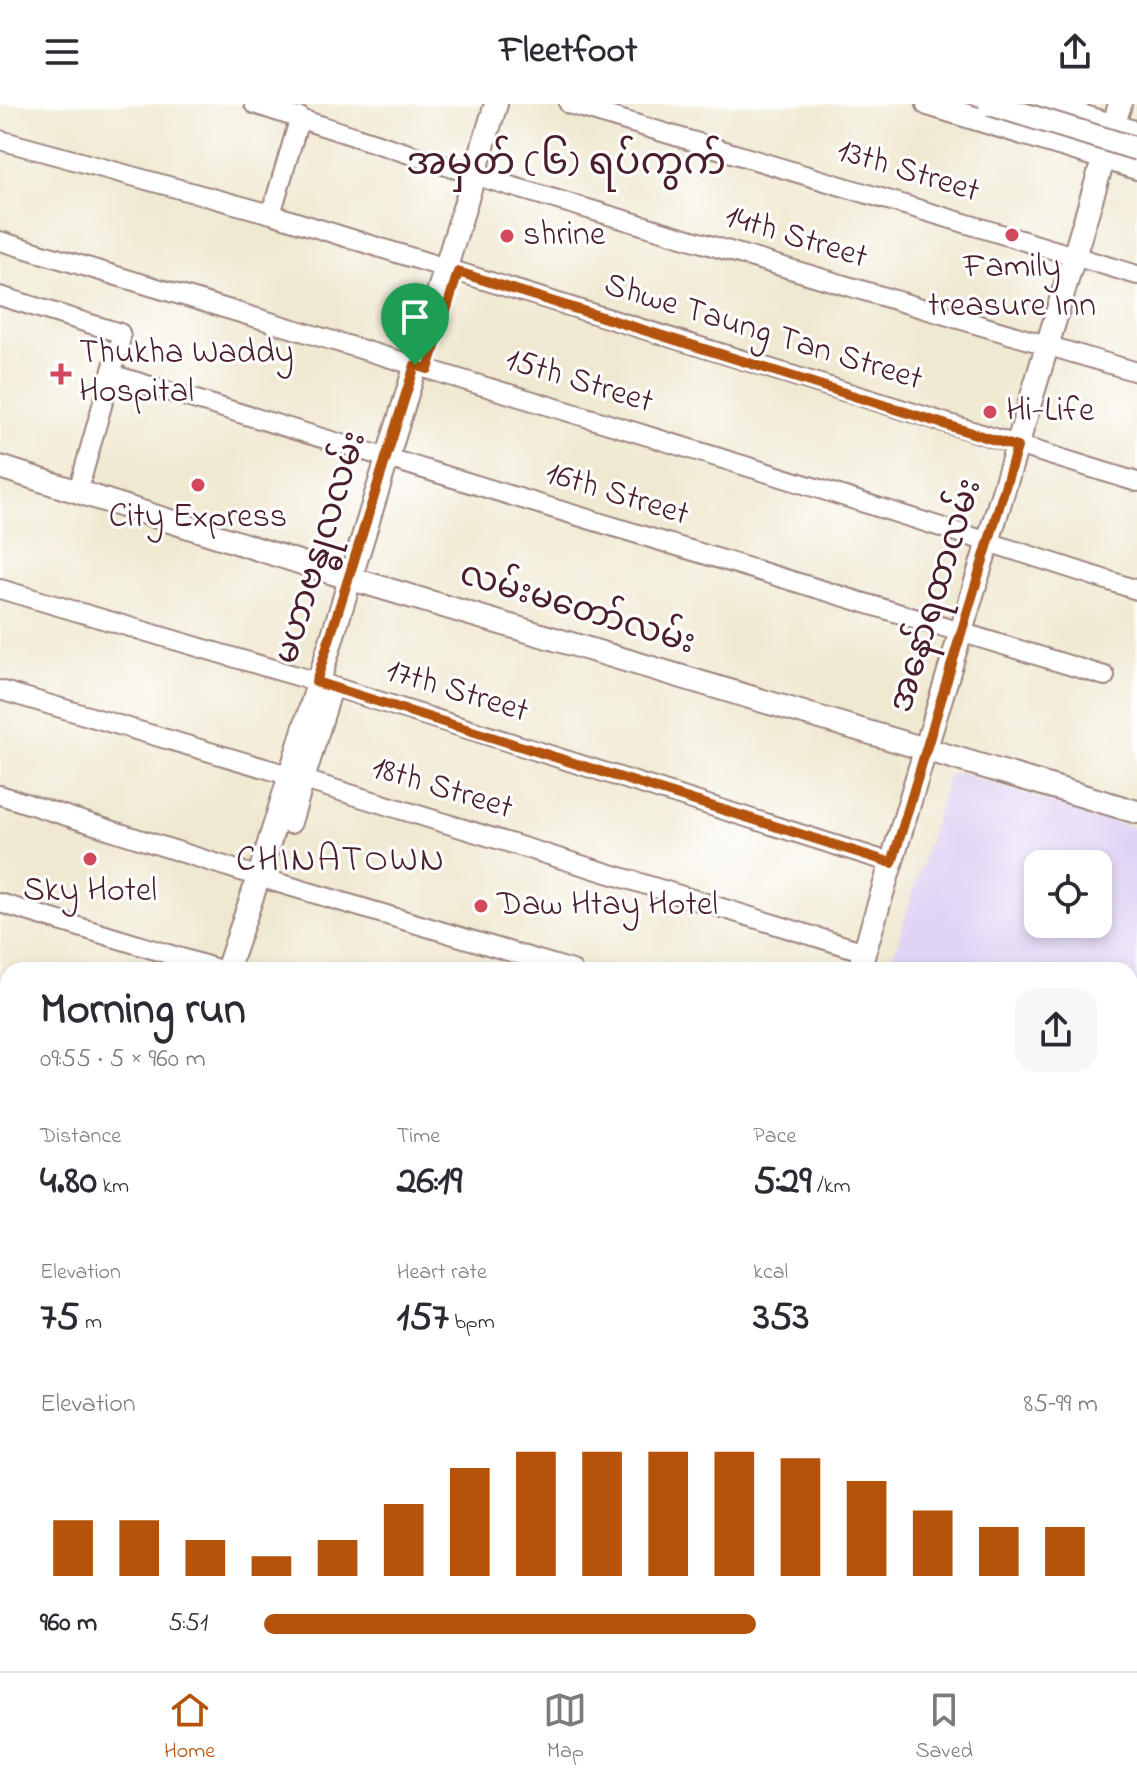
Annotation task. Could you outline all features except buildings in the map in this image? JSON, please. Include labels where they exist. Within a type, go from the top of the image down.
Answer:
[{"type":"main road","name":"မဟာဗန္ဓုလလမ်း","points":[[228,962],[265,878],[480,177],[496,104]]},
{"type":"main road","points":[[480,177],[510,104]]},
{"type":"main road","points":[[928,104],[1137,168]]},
{"type":"main road","points":[[990,104],[1137,149]]},
{"type":"main road","points":[[1042,104],[1137,133]]},
{"type":"main road","name":"အနော်ရထာလမ်း","points":[[862,961],[1120,104]]},
{"type":"main road","name":"လမ်းမတော်လမ်း","points":[[0,467],[356,580],[1137,812]]},
{"type":"main road","points":[[243,962],[265,878]]},
{"type":"street","name":"14th Street","points":[[254,104],[480,177],[1137,372]]},
{"type":"street","name":"13th Street","points":[[569,104],[1137,275]]},
{"type":"street","points":[[271,214],[300,117]]},
{"type":"street","name":"Shwe Taung Tan Street","points":[[0,140],[271,214],[1137,482]]},
{"type":"street","name":"15th Street","points":[[0,241],[989,541],[1137,590]]},
{"type":"street","points":[[0,296],[120,333],[78,491]]},
{"type":"street","name":"16th Street","points":[[111,374],[1105,676]]},
{"type":"street","name":"17th Street","points":[[0,589],[324,684],[892,863]]},
{"type":"street","name":"18th Street","points":[[0,690],[296,777],[862,961]]},
{"type":"street","points":[[0,795],[545,962]]},
{"type":"street","points":[[0,903],[197,962]]},
{"type":"shaded area","points":[[952,773],[1137,829],[1137,962],[891,962],[947,780]]},
{"type":"place","name":"Family treasure Inn","points":[[1012,235]]},
{"type":"place","name":"shrine","points":[[507,236]]},
{"type":"place","name":"Thukha Waddy Hospital","points":[[61,374]]},
{"type":"place","name":"Hi-Life","points":[[990,412]]},
{"type":"place","name":"City Express","points":[[198,485]]},
{"type":"place","name":"Sky Hotel","points":[[90,859]]},
{"type":"place","name":"Daw Htay Hotel","points":[[481,906]]},
{"type":"district","name":"အမှတ် (၆) ရပ်ကွက်","points":[[566,165]]},
{"type":"district","name":"CHINATOWN","points":[[341,861]]},
{"type":"route","points":[[458,272],[1017,447],[892,863],[316,682],[415,365],[428,369],[458,272]]}]
